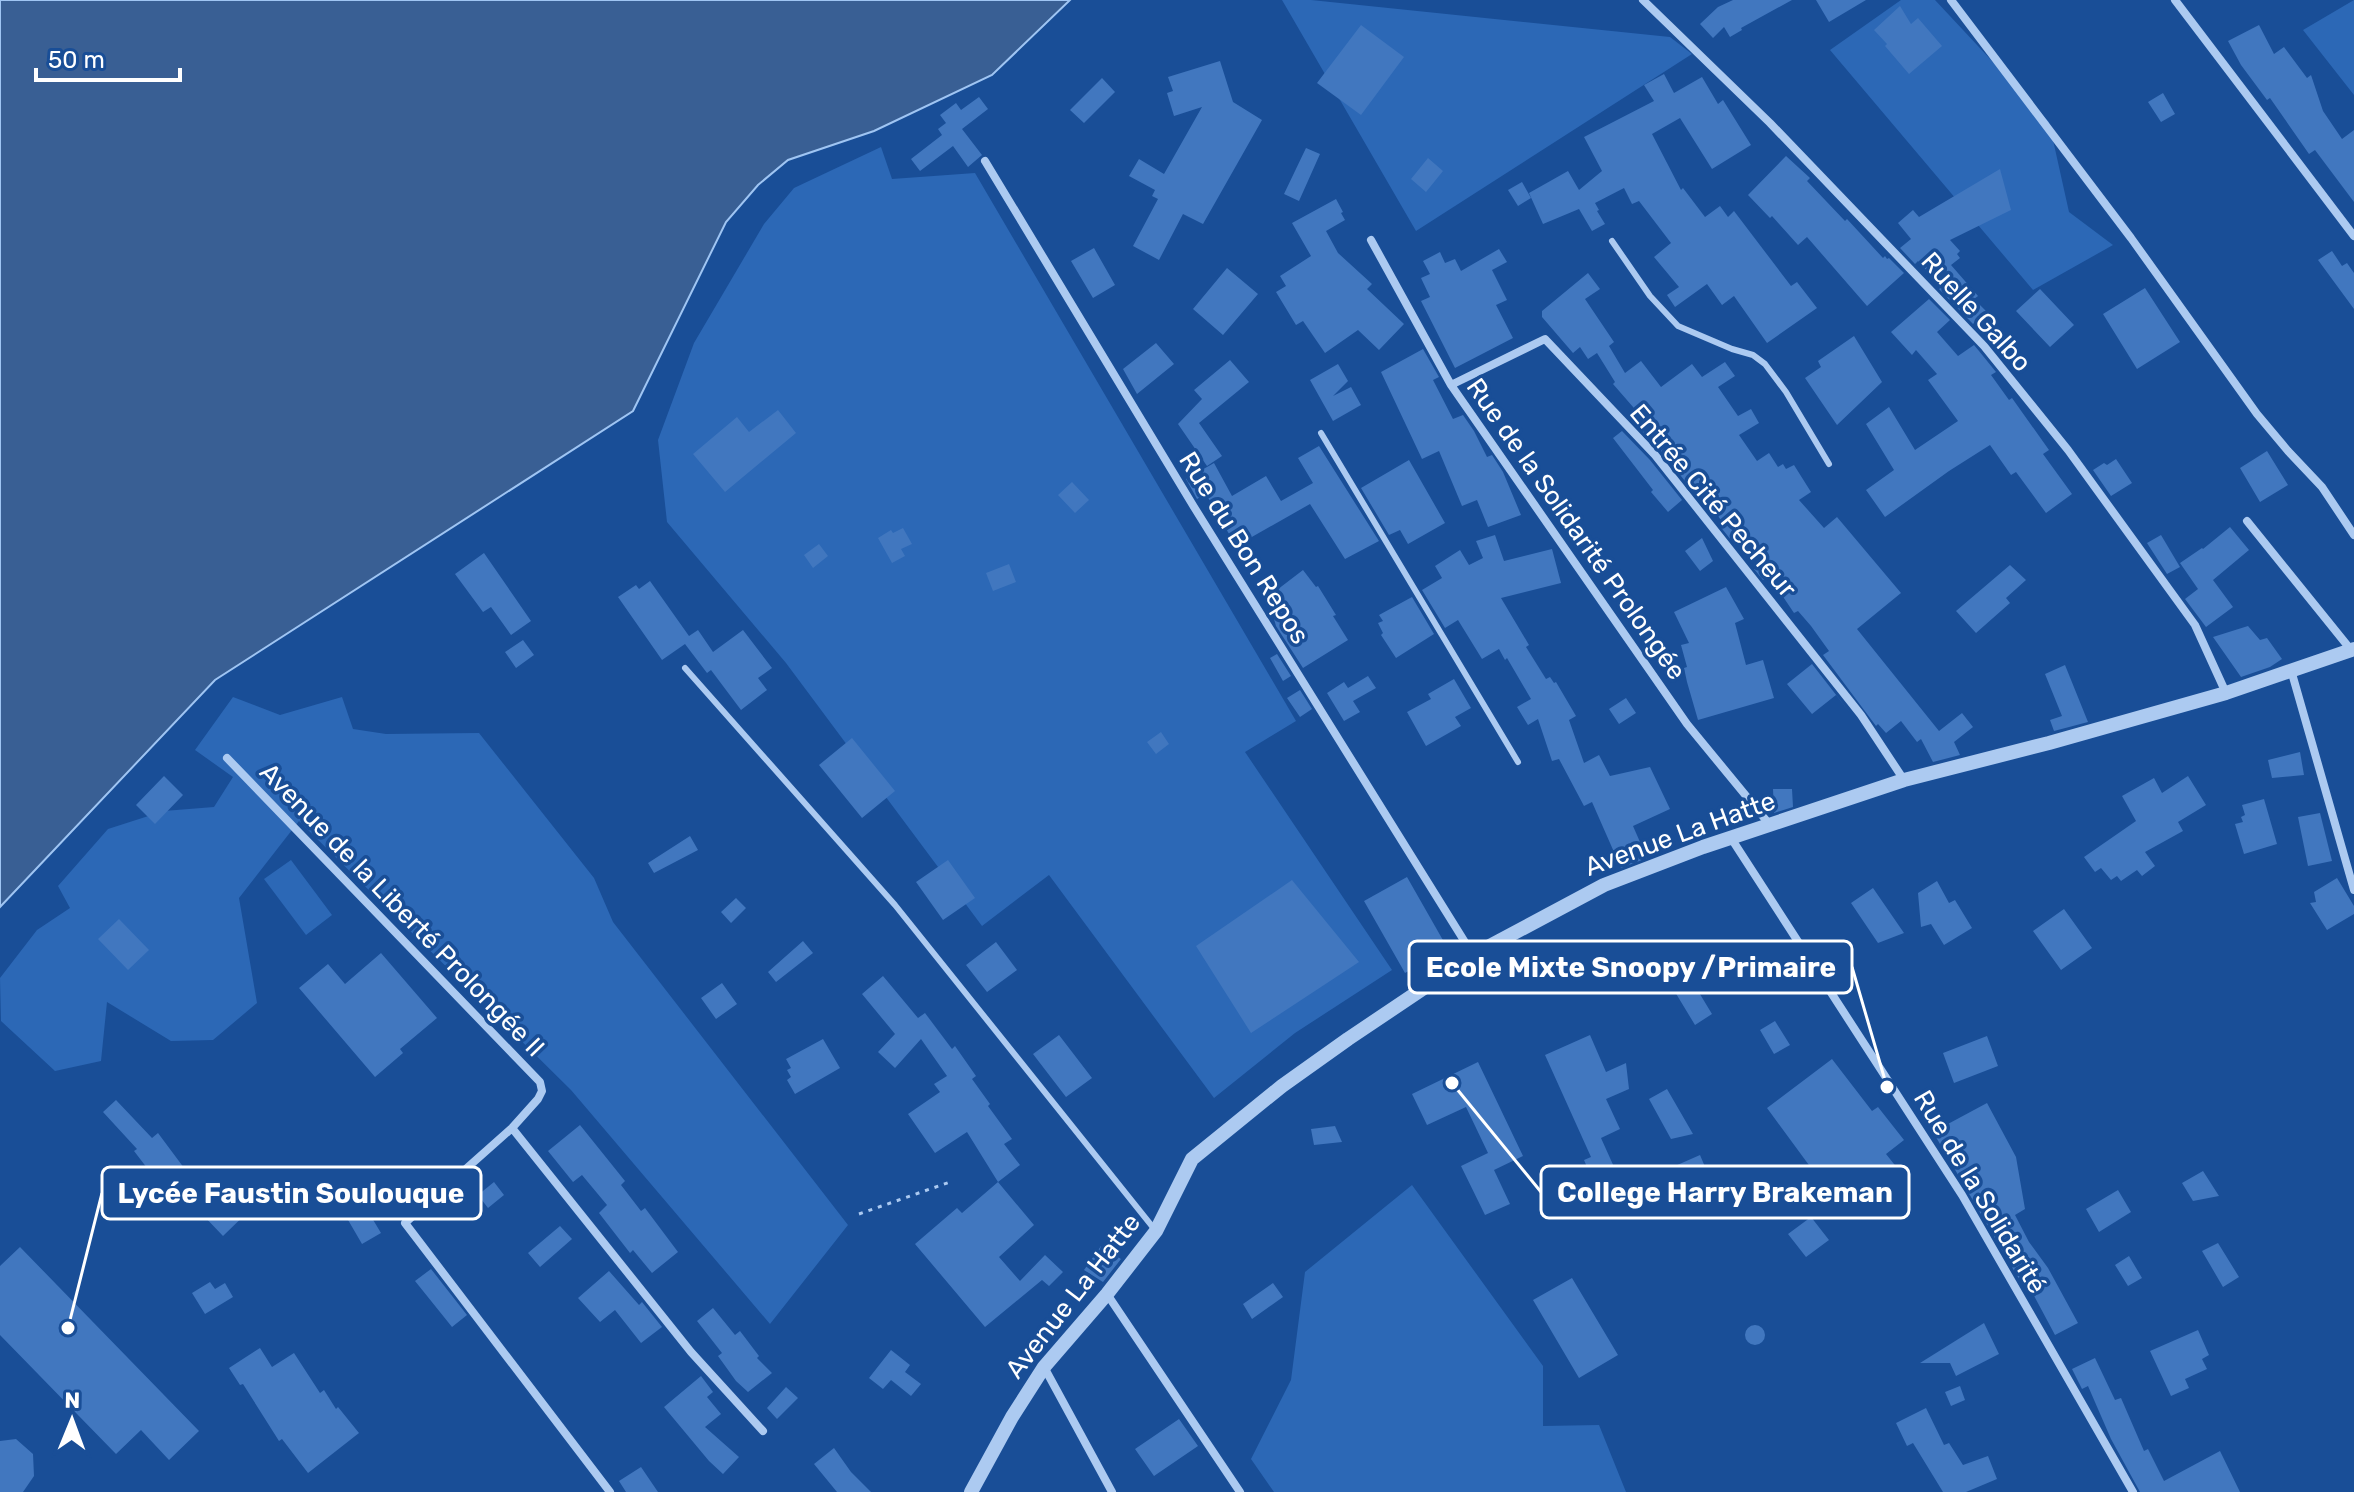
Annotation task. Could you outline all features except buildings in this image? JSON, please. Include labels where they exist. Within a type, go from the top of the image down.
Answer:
[{"type":"street","name":"Ruelle Galbo","points":[[1643,0],[1770,123],[1984,346],[2068,450],[2195,625],[2226,693]]},
{"type":"street","points":[[1951,0],[2131,238],[2257,414],[2322,487],[2354,535]]},
{"type":"street","points":[[2175,0],[2354,236]]},
{"type":"street","name":"Rue du Bon Repos","points":[[985,161],[1194,507],[1473,955]]},
{"type":"street","name":"Rue de la Solidarité Prolongée","points":[[1371,240],[1451,385],[1687,724],[1771,825]]},
{"type":"street","name":"Entrée Cité Pecheur","points":[[1451,385],[1545,339],[1655,455],[1861,715],[1904,780]]},
{"type":"street","points":[[2247,521],[2352,650]]},
{"type":"street","name":"Avenue La Hatte","points":[[971,1492],[1012,1417],[1044,1367],[1156,1231],[1192,1159],[1315,1062],[1473,955],[1604,885],[1731,838],[1904,780],[2226,693],[2352,650]]},
{"type":"street","points":[[2291,670],[2354,890]]},
{"type":"street","name":"Avenue de la Liberté Prolongée II","points":[[227,758],[540,1082],[542,1091],[538,1099],[512,1128],[405,1223],[610,1492]]},
{"type":"street","name":"Rue de la Solidarité","points":[[1731,838],[1962,1195],[2133,1492]]},
{"type":"street","points":[[512,1128],[691,1352],[763,1431]]},
{"type":"street","points":[[1107,1294],[1240,1492]]},
{"type":"street","points":[[1044,1367],[1112,1492]]},
{"type":"lane","points":[[1612,241],[1650,296],[1678,326],[1753,355],[1765,364],[1786,392],[1829,464]]},
{"type":"lane","points":[[1321,433],[1518,762]]},
{"type":"lane","points":[[685,668],[895,905],[1156,1231]]},
{"type":"path","points":[[859,1214],[950,1182]]},
{"type":"shaded area","points":[[0,0],[1070,0],[992,75],[874,131],[788,160],[758,185],[726,222],[633,411],[215,680],[0,907]]},
{"type":"shaded area","points":[[1282,0],[1311,0],[1670,37],[1692,54],[1416,231]]},
{"type":"shaded area","points":[[1901,0],[1935,0],[2049,122],[2069,212],[2113,245],[2033,290],[1830,50]]},
{"type":"shaded area","points":[[2354,0],[2354,95],[2303,30]]},
{"type":"shaded area","points":[[881,147],[892,179],[975,173],[1296,721],[1245,752],[1392,970],[1295,1033],[1214,1098],[1049,875],[982,926],[786,663],[667,522],[658,440],[694,343],[764,224],[794,188]]},
{"type":"shaded area","points":[[233,697],[280,715],[342,697],[353,729],[386,734],[479,733],[594,878],[613,922],[848,1225],[770,1324],[571,1090],[299,821],[239,898],[257,1003],[213,1040],[171,1041],[107,1002],[101,1061],[55,1071],[1,1021],[0,978],[37,930],[70,908],[58,886],[108,829],[164,811],[214,807],[233,777],[195,750]]},
{"type":"shaded area","points":[[291,860],[332,915],[306,935],[264,879]]},
{"type":"shaded area","points":[[1412,1185],[1543,1366],[1543,1426],[1599,1425],[1626,1492],[1274,1492],[1251,1459],[1291,1380],[1305,1272]]},
{"type":"place","name":"College Harry Brakeman","points":[[1452,1083]]},
{"type":"place","name":"Ecole Mixte Snoopy /Primaire","points":[[1887,1087]]},
{"type":"place","name":"Lycée Faustin Soulouque","points":[[68,1328]]}]
